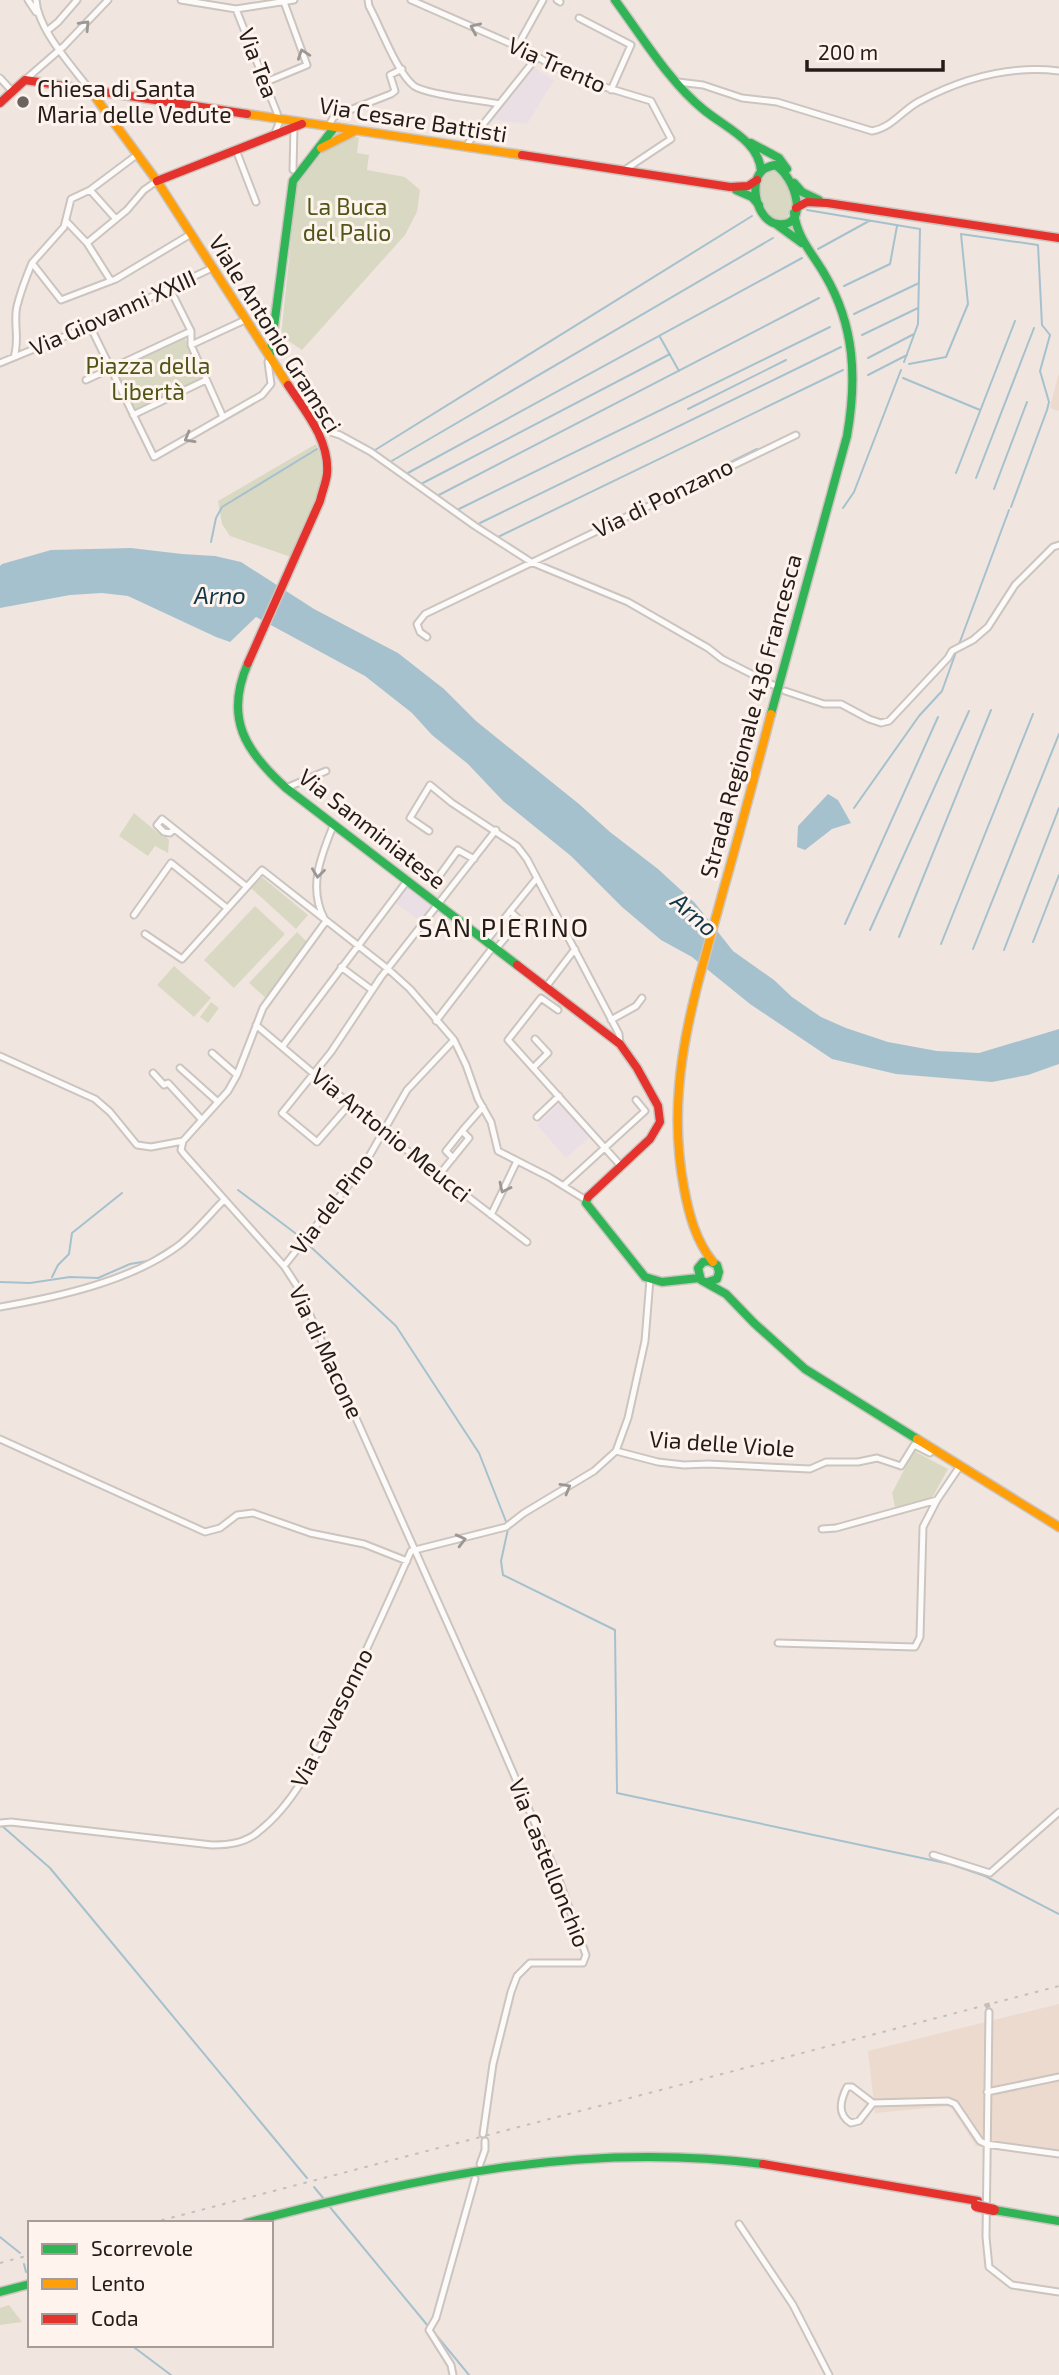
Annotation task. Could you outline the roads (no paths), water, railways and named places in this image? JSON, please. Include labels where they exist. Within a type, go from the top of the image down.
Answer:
[{"type":"main road","points":[[615,0],[638,34],[701,108],[757,152],[759,175],[756,192],[760,207]]},
{"type":"main road","points":[[0,103],[25,80]]},
{"type":"main road","name":"Via Cesare Battisti","points":[[25,80],[90,90],[100,96],[278,118],[730,187],[748,186],[766,167],[775,165],[787,172],[806,195],[827,203]]},
{"type":"main road","name":"Viale Antonio Gramsci","points":[[100,96],[292,388],[315,427],[325,453],[326,483],[320,501],[245,671],[236,698]]},
{"type":"main road","points":[[157,181],[304,123]]},
{"type":"main road","points":[[270,357],[293,181],[316,152],[331,127]]},
{"type":"main road","points":[[316,152],[356,131]]},
{"type":"main road","points":[[737,135],[782,160],[796,194],[797,230],[806,246]]},
{"type":"main road","name":"Via Cesare Battisti","points":[[730,187],[752,197],[775,224],[787,223],[795,211],[807,202],[1059,238]]},
{"type":"main road","points":[[775,224],[806,246]]},
{"type":"main road","name":"Strada Regionale 436 Francesca","points":[[806,246],[844,313],[853,354],[855,397],[847,436],[683,1043],[675,1117],[679,1157],[700,1245],[701,1273],[805,1369],[1059,1527]]},
{"type":"main road","name":"Via Sanminiatese","points":[[236,698],[238,723],[244,738],[256,758],[286,788],[621,1044],[638,1068],[660,1114],[655,1135],[621,1166]]},
{"type":"main road","points":[[621,1166],[586,1200],[642,1274],[662,1282],[701,1273],[715,1280],[719,1274]]},
{"type":"main road","name":"Strada Regionale 436 Francesca","points":[[700,1245],[718,1267],[726,1294]]},
{"type":"main road","points":[[701,1273],[705,1261],[713,1262]]},
{"type":"main road","points":[[255,2221],[365,2195],[521,2168],[653,2162],[777,2172],[995,2207],[1059,2221]]},
{"type":"main road","points":[[995,2207],[1059,2215]]},
{"type":"main road","points":[[273,2221],[301,2211]]},
{"type":"main road","points":[[0,2286],[28,2279]]},
{"type":"main road","points":[[0,2292],[28,2285]]},
{"type":"street","points":[[28,0],[90,90]]},
{"type":"street","points":[[36,0],[37,12]]},
{"type":"street","points":[[47,31],[77,0]]},
{"type":"street","points":[[25,80],[108,0]]},
{"type":"street","points":[[181,0],[236,9],[294,0]]},
{"type":"street","points":[[369,0],[369,6],[402,69],[414,86],[499,104]]},
{"type":"street","name":"Via Trento","points":[[411,0],[517,47],[575,78],[651,101],[671,139],[622,171]]},
{"type":"street","points":[[517,47],[543,0]]},
{"type":"street","points":[[266,82],[307,65],[284,2]]},
{"type":"street","name":"Via Tea","points":[[236,9],[278,118]]},
{"type":"street","points":[[579,18],[631,45],[611,90]]},
{"type":"street","points":[[465,147],[537,57]]},
{"type":"street","points":[[331,127],[333,118],[337,115],[395,91],[390,75],[402,69]]},
{"type":"street","points":[[677,82],[703,85],[742,98],[777,102],[872,131],[893,121],[916,103],[986,74],[1016,70],[1059,71]]},
{"type":"street","points":[[0,78],[12,91]]},
{"type":"street","points":[[275,134],[278,118]]},
{"type":"street","points":[[293,170],[294,127]]},
{"type":"street","points":[[236,150],[256,202]]},
{"type":"street","points":[[14,357],[17,344],[17,306],[32,263],[60,233],[71,200],[90,190],[138,154]]},
{"type":"street","points":[[87,243],[157,181]]},
{"type":"street","points":[[90,190],[115,218]]},
{"type":"street","points":[[66,221],[87,243],[111,281]]},
{"type":"street","points":[[32,263],[61,300],[111,281],[191,234]]},
{"type":"street","name":"Via Giovanni XXIII","points":[[0,363],[90,326],[212,268]]},
{"type":"street","points":[[170,289],[191,331],[191,345],[223,417]]},
{"type":"street","points":[[191,345],[233,325],[243,316]]},
{"type":"street","points":[[233,325],[243,316]]},
{"type":"street","points":[[90,326],[154,457],[268,389],[271,384],[268,362],[270,357]]},
{"type":"street","points":[[86,380],[191,331]]},
{"type":"street","points":[[133,415],[206,380]]},
{"type":"street","points":[[315,427],[340,435],[371,452],[531,562],[628,602],[708,648],[722,659],[773,685]]},
{"type":"street","name":"Via di Ponzano","points":[[427,637],[417,624],[425,614],[796,435]]},
{"type":"street","points":[[785,691],[824,704],[841,704],[854,713],[881,723],[889,722],[958,647],[973,640],[988,627],[1015,585],[1053,547],[1059,545]]},
{"type":"street","points":[[286,788],[326,771]]},
{"type":"street","points":[[429,831],[410,818],[430,786],[517,846],[527,859],[575,949],[619,1034],[621,1044]]},
{"type":"street","points":[[326,921],[317,894],[320,857],[333,825]]},
{"type":"street","points":[[174,829],[247,887]]},
{"type":"street","points":[[350,1104],[317,1142],[282,1113],[314,1074],[372,990],[496,831]]},
{"type":"street","points":[[424,869],[437,879],[458,850],[474,859]]},
{"type":"street","points":[[134,915],[171,863],[227,908]]},
{"type":"street","points":[[145,934],[181,959],[262,870],[388,969],[410,989],[454,1040],[491,1122],[498,1150],[564,1185],[586,1200]]},
{"type":"street","points":[[436,1021],[492,946],[510,911],[537,878]]},
{"type":"street","points":[[282,1047],[407,881]]},
{"type":"street","points":[[306,906],[317,894]]},
{"type":"street","points":[[492,946],[520,920],[510,911]]},
{"type":"street","points":[[0,1056],[95,1099],[110,1112],[137,1145],[150,1147],[183,1141],[228,1091],[268,1001],[326,921]]},
{"type":"street","points":[[546,988],[575,949]]},
{"type":"street","points":[[341,967],[372,990]]},
{"type":"street","points":[[558,1010],[541,998],[505,1042],[533,1068],[621,1166]]},
{"type":"street","points":[[611,1020],[636,1006],[642,998]]},
{"type":"street","name":"Via Antonio Meucci","points":[[256,1025],[383,1132],[527,1242]]},
{"type":"street","points":[[533,1068],[548,1053],[535,1039]]},
{"type":"street","name":"Via del Pino","points":[[284,1266],[363,1167],[407,1090],[454,1040]]},
{"type":"street","points":[[212,1054],[237,1074]]},
{"type":"street","points":[[180,1068],[218,1102]]},
{"type":"street","points":[[153,1073],[164,1085],[168,1083],[202,1120]]},
{"type":"street","points":[[537,1116],[559,1097]]},
{"type":"street","points":[[564,1185],[645,1111],[636,1100]]},
{"type":"street","points":[[453,1158],[446,1151],[483,1107]]},
{"type":"street","points":[[439,1175],[469,1138],[462,1131]]},
{"type":"street","name":"Via di Macone","points":[[183,1141],[181,1150],[184,1154],[284,1266],[297,1286],[415,1550]]},
{"type":"street","points":[[491,1215],[517,1161]]},
{"type":"street","points":[[0,1307],[102,1283],[141,1268],[180,1244],[224,1200]]},
{"type":"street","name":"Via delle Viole","points":[[415,1550],[507,1526],[594,1471],[616,1451],[628,1418],[645,1341],[650,1279]]},
{"type":"street","points":[[0,1439],[205,1532],[220,1528],[237,1515],[253,1513],[310,1533],[364,1544],[407,1561]]},
{"type":"street","name":"Via delle Viole","points":[[616,1451],[658,1462],[684,1465],[810,1469],[826,1462],[858,1462],[877,1458],[901,1466],[914,1446],[930,1453],[932,1448]]},
{"type":"street","points":[[778,1643],[915,1647],[920,1637],[923,1527],[960,1466]]},
{"type":"street","points":[[822,1529],[836,1528],[937,1500]]},
{"type":"street","name":"Via Cavasonno","points":[[3,1822],[212,1845],[235,1843],[256,1834],[283,1808],[309,1768],[375,1634],[411,1551],[415,1550]]},
{"type":"street","name":"Via Castellonchio","points":[[415,1550],[558,1877],[586,1955],[583,1963],[530,1963],[517,1976],[493,2064],[483,2134]]},
{"type":"street","points":[[933,1855],[990,1877],[1059,1812]]},
{"type":"street","points":[[989,2012],[986,2144],[986,2237],[989,2267],[1012,2285],[1059,2292]]},
{"type":"street","points":[[988,2092],[1059,2077]]},
{"type":"street","points":[[873,2103],[859,2121],[851,2123],[844,2119],[841,2097],[846,2087],[852,2087],[873,2103],[948,2101],[955,2104],[980,2141],[986,2144],[1059,2154]]},
{"type":"street","points":[[480,2164],[485,2141]]},
{"type":"street","points":[[453,2375],[451,2365],[431,2326],[475,2179]]},
{"type":"street","points":[[739,2224],[793,2305],[829,2375]]},
{"type":"water","name":"Arno","points":[[131,548],[215,556],[241,562],[314,609],[398,653],[444,689],[476,721],[658,869],[695,903],[733,951],[821,1017],[888,1042],[937,1051],[979,1053],[1059,1029],[1059,1064],[1028,1075],[992,1082],[896,1074],[832,1059],[750,1004],[692,957],[661,940],[622,907],[571,856],[503,801],[468,764],[432,735],[412,713],[365,676],[256,617],[230,642],[128,596],[102,593],[70,595],[0,608],[2,564],[51,550]]},
{"type":"water","points":[[828,794],[838,800],[851,823],[832,829],[805,850],[797,847],[798,826]]},
{"type":"waterway","points":[[807,210],[920,229],[918,324],[904,362]]},
{"type":"waterway","points":[[375,450],[752,216]]},
{"type":"waterway","points":[[818,249],[869,221]]},
{"type":"waterway","points":[[844,286],[890,264],[897,226]]},
{"type":"waterway","points":[[909,364],[946,357],[968,304],[961,234],[1038,245],[1042,325],[1050,335],[1040,371],[1049,402],[1011,507]]},
{"type":"waterway","points":[[390,462],[773,238]]},
{"type":"waterway","points":[[406,474],[802,258]]},
{"type":"waterway","points":[[854,314],[919,283]]},
{"type":"waterway","points":[[437,496],[819,298]]},
{"type":"waterway","points":[[862,335],[918,308]]},
{"type":"waterway","points":[[956,473],[1015,321]]},
{"type":"waterway","points":[[459,509],[830,327]]},
{"type":"waterway","points":[[976,478],[1034,328]]},
{"type":"waterway","points":[[868,358],[914,334]]},
{"type":"waterway","points":[[660,337],[679,371]]},
{"type":"waterway","points":[[480,523],[841,347]]},
{"type":"waterway","points":[[421,484],[670,354]]},
{"type":"waterway","points":[[868,375],[907,355]]},
{"type":"waterway","points":[[688,409],[786,360]]},
{"type":"waterway","points":[[498,537],[843,370]]},
{"type":"waterway","points":[[843,508],[854,492],[901,370]]},
{"type":"waterway","points":[[903,378],[980,410]]},
{"type":"waterway","points":[[994,489],[1027,402]]},
{"type":"waterway","points":[[211,542],[216,518],[222,507],[317,449]]},
{"type":"waterway","points":[[583,535],[757,449]]},
{"type":"waterway","points":[[958,647],[1009,510]]},
{"type":"waterway","points":[[854,808],[919,716],[942,691],[956,652]]},
{"type":"waterway","points":[[899,937],[991,710]]},
{"type":"waterway","points":[[870,930],[969,711]]},
{"type":"waterway","points":[[941,944],[1033,714]]},
{"type":"waterway","points":[[845,924],[938,717]]},
{"type":"waterway","points":[[973,949],[1059,734]]},
{"type":"waterway","points":[[1004,950],[1059,808]]},
{"type":"waterway","points":[[1033,942],[1059,875]]},
{"type":"waterway","points":[[238,1190],[299,1236],[396,1326],[479,1453],[507,1524]]},
{"type":"waterway","points":[[52,1277],[58,1265],[69,1254],[72,1233],[122,1193]]},
{"type":"waterway","points":[[0,1282],[30,1283],[70,1277],[98,1278],[130,1264],[148,1261],[172,1246]]},
{"type":"waterway","points":[[508,1529],[501,1561],[503,1575],[615,1630],[617,1793],[950,1864],[985,1876],[1059,1914]]},
{"type":"waterway","points":[[1,1825],[50,1868],[307,2178]]},
{"type":"waterway","points":[[314,2187],[324,2199]]},
{"type":"waterway","points":[[329,2206],[428,2326]]},
{"type":"waterway","points":[[0,2237],[20,2253]]},
{"type":"waterway","points":[[24,2264],[26,2272]]},
{"type":"waterway","points":[[432,2330],[469,2375]]},
{"type":"waterway","points":[[134,2347],[171,2375]]},
{"type":"tunnel","points":[[987,2003],[989,2012]]},
{"type":"railway","points":[[159,2221],[1059,1986]]},
{"type":"railway","points":[[0,2263],[28,2256]]},
{"type":"place","name":"Chiesa di Santa Maria delle Vedute","points":[[23,102]]},
{"type":"district","name":"SAN PIERINO","points":[[504,928]]},
{"type":"park label","name":"La Buca del Palio","points":[[347,220]]},
{"type":"park label","name":"Piazza della Libertà","points":[[148,379]]}]
